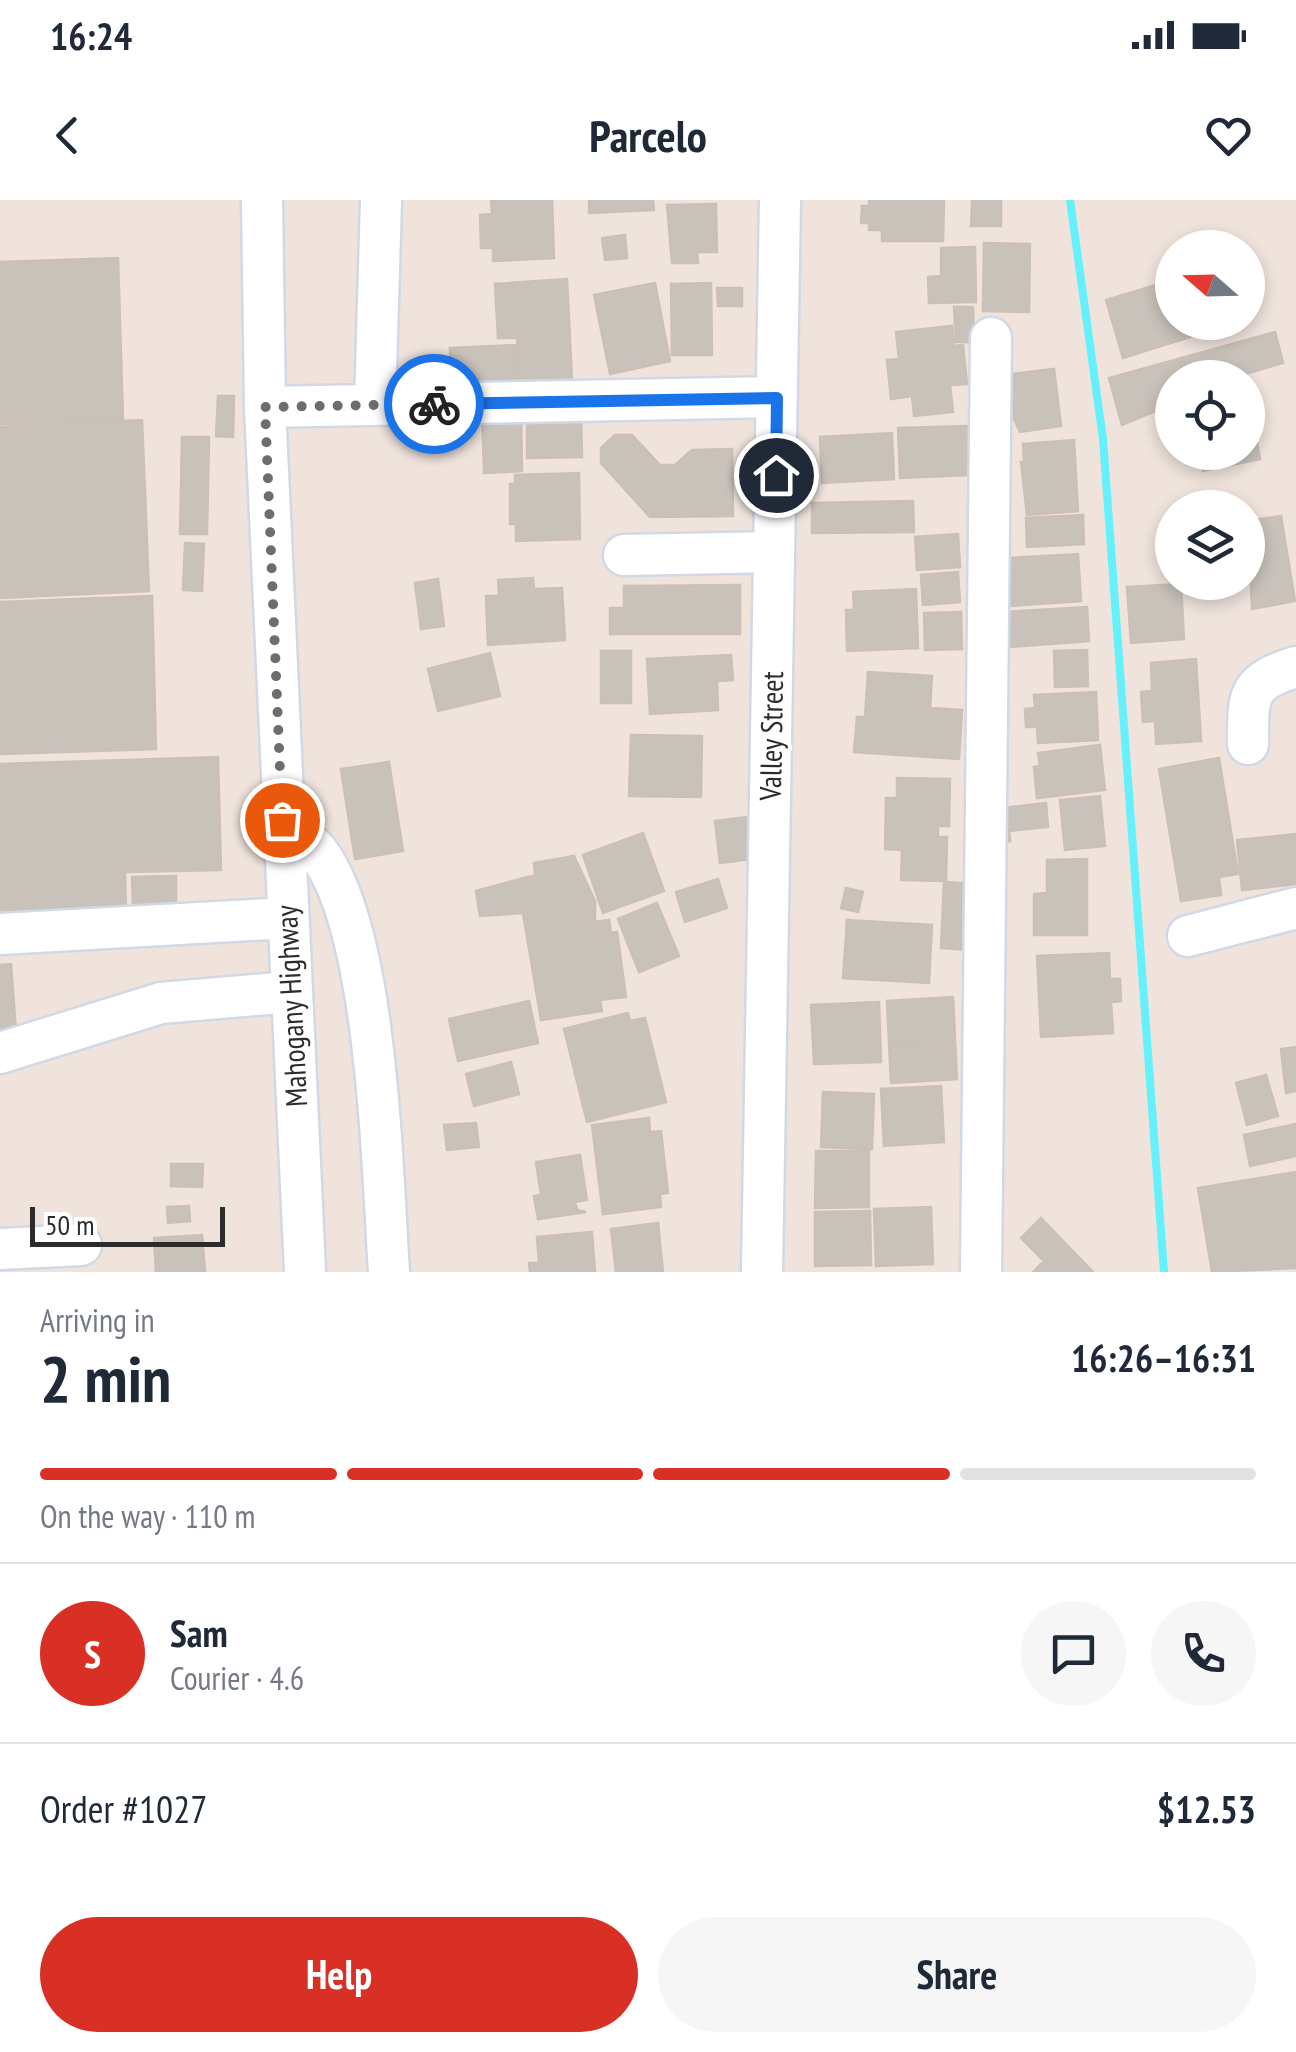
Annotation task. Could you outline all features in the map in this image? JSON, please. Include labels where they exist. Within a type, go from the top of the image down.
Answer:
[{"type":"street","name":"Mahogany Highway","points":[[262,200],[265,407],[305,1272]]},
{"type":"street","points":[[375,405],[382,200]]},
{"type":"street","name":"Valley Street","points":[[762,1272],[780,200]]},
{"type":"street","points":[[981,1272],[991,338]]},
{"type":"street","points":[[265,407],[777,398]]},
{"type":"street","points":[[624,555],[774,552]]},
{"type":"street","points":[[1248,744],[1248,702],[1256,685],[1266,676],[1296,667]]},
{"type":"street","points":[[282,820],[317,851],[353,931],[375,1075],[389,1272]]},
{"type":"street","points":[[1188,936],[1296,908]]},
{"type":"street","points":[[0,934],[288,918]]},
{"type":"street","points":[[0,1053],[162,1003],[290,992]]},
{"type":"street","points":[[0,1249],[81,1246]]},
{"type":"building","points":[[491,200],[552,200],[554,258],[493,261],[493,248],[481,248],[480,215],[492,214]]},
{"type":"building","points":[[589,200],[653,200],[654,210],[589,213]]},
{"type":"building","points":[[869,200],[944,200],[943,241],[882,241],[882,230],[869,230],[869,223],[861,223],[862,206],[869,206]]},
{"type":"building","points":[[972,200],[1001,200],[1001,226],[971,226]]},
{"type":"building","points":[[716,204],[717,252],[697,252],[698,263],[672,263],[667,205]]},
{"type":"building","points":[[625,235],[627,258],[605,260],[602,238]]},
{"type":"building","points":[[984,243],[1030,244],[1029,312],[983,311]]},
{"type":"building","points":[[975,247],[976,302],[929,303],[928,277],[941,276],[941,248]]},
{"type":"building","points":[[118,258],[123,420],[0,424],[0,262]]},
{"type":"building","points":[[567,279],[572,380],[519,383],[517,338],[498,338],[495,284]]},
{"type":"building","points":[[655,283],[670,361],[610,374],[594,295]]},
{"type":"building","points":[[711,283],[712,355],[672,355],[671,284]]},
{"type":"building","points":[[1155,285],[1155,340],[1180,340],[1123,358],[1106,300]]},
{"type":"building","points":[[717,288],[742,288],[742,306],[718,306]]},
{"type":"building","points":[[954,307],[973,307],[974,342],[956,342]]},
{"type":"building","points":[[952,326],[954,346],[963,345],[967,384],[950,385],[953,412],[914,416],[912,396],[891,399],[887,360],[899,359],[896,332]]},
{"type":"building","points":[[1275,332],[1283,363],[1265,368],[1265,360],[1174,360],[1246,340],[1265,340],[1265,335]]},
{"type":"building","points":[[515,345],[517,388],[451,391],[450,348]]},
{"type":"building","points":[[1155,365],[1155,411],[1122,425],[1109,378]]},
{"type":"building","points":[[1054,369],[1061,426],[1020,432],[1014,419],[1012,374]]},
{"type":"building","points":[[218,396],[234,396],[233,437],[216,436]]},
{"type":"building","points":[[581,410],[582,457],[527,458],[527,412]]},
{"type":"building","points":[[521,413],[522,471],[484,473],[482,414]]},
{"type":"building","points":[[142,420],[149,591],[0,598],[0,427]]},
{"type":"building","points":[[968,426],[969,475],[900,478],[898,428]]},
{"type":"building","points":[[892,433],[894,479],[822,483],[820,437]]},
{"type":"building","points":[[615,435],[632,435],[660,465],[675,465],[692,450],[732,449],[733,516],[650,517],[601,463],[601,448]]},
{"type":"building","points":[[182,437],[209,437],[207,534],[180,534]]},
{"type":"building","points":[[1074,440],[1078,511],[1027,515],[1021,462],[1023,444]]},
{"type":"building","points":[[579,473],[580,539],[516,541],[516,524],[510,524],[510,484],[515,484],[515,475]]},
{"type":"building","points":[[913,501],[914,532],[812,533],[812,503]]},
{"type":"building","points":[[1083,515],[1084,544],[1027,547],[1026,518]]},
{"type":"building","points":[[1281,516],[1295,601],[1252,609],[1252,600],[1265,600],[1265,518]]},
{"type":"building","points":[[958,534],[960,567],[917,570],[915,537]]},
{"type":"building","points":[[185,543],[204,544],[202,591],[183,590]]},
{"type":"building","points":[[1078,554],[1081,601],[1010,606],[1007,558]]},
{"type":"building","points":[[958,572],[960,602],[923,605],[921,575]]},
{"type":"building","points":[[533,578],[534,589],[562,588],[565,640],[488,645],[486,596],[499,596],[498,580]]},
{"type":"building","points":[[438,579],[444,626],[421,629],[415,583]]},
{"type":"building","points":[[740,585],[740,634],[610,634],[610,608],[624,608],[624,586]]},
{"type":"building","points":[[1155,585],[1155,600],[1182,600],[1184,639],[1131,643],[1127,587]]},
{"type":"building","points":[[916,589],[918,648],[847,651],[846,610],[854,610],[853,592]]},
{"type":"building","points":[[152,596],[156,749],[0,754],[0,602]]},
{"type":"building","points":[[1087,607],[1089,641],[1008,647],[1005,612]]},
{"type":"building","points":[[961,612],[962,649],[925,650],[924,613]]},
{"type":"building","points":[[1087,650],[1088,686],[1055,687],[1054,651]]},
{"type":"building","points":[[601,651],[631,651],[631,703],[601,703]]},
{"type":"building","points":[[490,653],[500,696],[438,711],[428,669]]},
{"type":"building","points":[[731,655],[733,680],[717,681],[718,710],[650,714],[647,659]]},
{"type":"building","points":[[1196,659],[1201,741],[1156,744],[1155,721],[1143,722],[1141,692],[1152,691],[1151,663]]},
{"type":"building","points":[[868,672],[932,676],[930,708],[962,710],[959,759],[854,752],[857,717],[865,717]]},
{"type":"building","points":[[1096,692],[1098,740],[1038,743],[1037,727],[1026,727],[1025,709],[1035,708],[1034,695]]},
{"type":"building","points":[[631,735],[702,736],[701,797],[629,796]]},
{"type":"building","points":[[1100,745],[1105,790],[1037,798],[1034,767],[1040,766],[1038,753]]},
{"type":"building","points":[[218,757],[221,870],[125,872],[126,916],[0,920],[0,764]]},
{"type":"building","points":[[1219,758],[1238,874],[1219,877],[1221,895],[1181,901],[1159,769]]},
{"type":"building","points":[[389,762],[403,851],[355,859],[341,769]]},
{"type":"building","points":[[897,778],[950,779],[949,826],[938,826],[938,837],[947,837],[946,881],[901,880],[902,850],[885,849],[886,798],[897,798]]},
{"type":"building","points":[[1100,796],[1105,846],[1065,850],[1060,800]]},
{"type":"building","points":[[1046,803],[1048,827],[1009,831],[1010,841],[999,842],[995,809]]},
{"type":"building","points":[[748,817],[752,859],[720,863],[715,821]]},
{"type":"building","points":[[643,833],[664,891],[603,913],[583,855]]},
{"type":"building","points":[[1296,834],[1296,884],[1242,890],[1237,840]]},
{"type":"building","points":[[574,856],[595,901],[595,922],[609,920],[611,933],[617,932],[626,997],[600,1000],[602,1011],[541,1020],[523,913],[480,916],[476,891],[535,875],[534,863]]},
{"type":"building","points":[[1087,859],[1087,935],[1034,935],[1034,894],[1047,893],[1047,860]]},
{"type":"building","points":[[176,876],[176,908],[133,909],[132,877]]},
{"type":"building","points":[[718,879],[727,908],[685,922],[676,892]]},
{"type":"building","points":[[944,882],[974,884],[970,950],[941,948]]},
{"type":"building","points":[[846,888],[863,892],[858,912],[841,908]]},
{"type":"building","points":[[657,903],[679,956],[639,972],[618,919]]},
{"type":"building","points":[[847,920],[932,925],[929,983],[843,978]]},
{"type":"building","points":[[1109,953],[1110,979],[1120,979],[1121,1001],[1111,1002],[1113,1033],[1041,1037],[1037,956]]},
{"type":"building","points":[[11,964],[16,1031],[0,1032],[0,965]]},
{"type":"building","points":[[953,997],[955,1039],[889,1042],[887,1001]]},
{"type":"building","points":[[529,1001],[538,1043],[458,1061],[449,1019]]},
{"type":"building","points":[[879,1002],[881,1062],[814,1064],[811,1005]]},
{"type":"building","points":[[628,1013],[630,1021],[645,1018],[666,1102],[587,1122],[564,1029]]},
{"type":"building","points":[[955,1040],[957,1079],[891,1083],[889,1044]]},
{"type":"building","points":[[1296,1047],[1296,1091],[1286,1093],[1281,1049]]},
{"type":"building","points":[[511,1062],[519,1094],[474,1106],[466,1074]]},
{"type":"building","points":[[1266,1075],[1278,1116],[1247,1125],[1236,1083]]},
{"type":"building","points":[[941,1086],[944,1142],[884,1146],[881,1089]]},
{"type":"building","points":[[823,1092],[874,1094],[872,1149],[821,1147]]},
{"type":"building","points":[[649,1118],[650,1132],[661,1131],[668,1193],[660,1194],[661,1207],[603,1214],[592,1125]]},
{"type":"building","points":[[476,1123],[479,1147],[447,1150],[444,1125]]},
{"type":"building","points":[[1296,1124],[1296,1156],[1250,1166],[1244,1135]]},
{"type":"building","points":[[816,1151],[869,1151],[869,1207],[815,1208]]},
{"type":"building","points":[[580,1155],[587,1200],[575,1202],[577,1210],[586,1212],[538,1219],[534,1196],[541,1195],[536,1162]]},
{"type":"building","points":[[171,1164],[203,1164],[202,1187],[171,1186]]},
{"type":"building","points":[[1296,1172],[1296,1268],[1212,1272],[1198,1188]]},
{"type":"building","points":[[189,1206],[190,1221],[168,1223],[167,1207]]},
{"type":"building","points":[[931,1207],[933,1264],[876,1266],[874,1209]]},
{"type":"building","points":[[870,1211],[871,1265],[815,1266],[815,1212]]},
{"type":"building","points":[[1041,1218],[1093,1272],[1033,1272],[1044,1261],[1021,1238]]},
{"type":"building","points":[[658,1223],[663,1272],[616,1272],[611,1229]]},
{"type":"building","points":[[592,1232],[595,1272],[530,1272],[529,1263],[539,1263],[537,1237]]},
{"type":"building","points":[[202,1235],[205,1272],[156,1272],[154,1238]]},
{"type":"waterway","points":[[1070,200],[1103,439],[1164,1272]]},
{"type":"way so far","points":[[282,820],[265,407],[434,404]]},
{"type":"route","points":[[434,404],[777,398],[776,475]]}]
